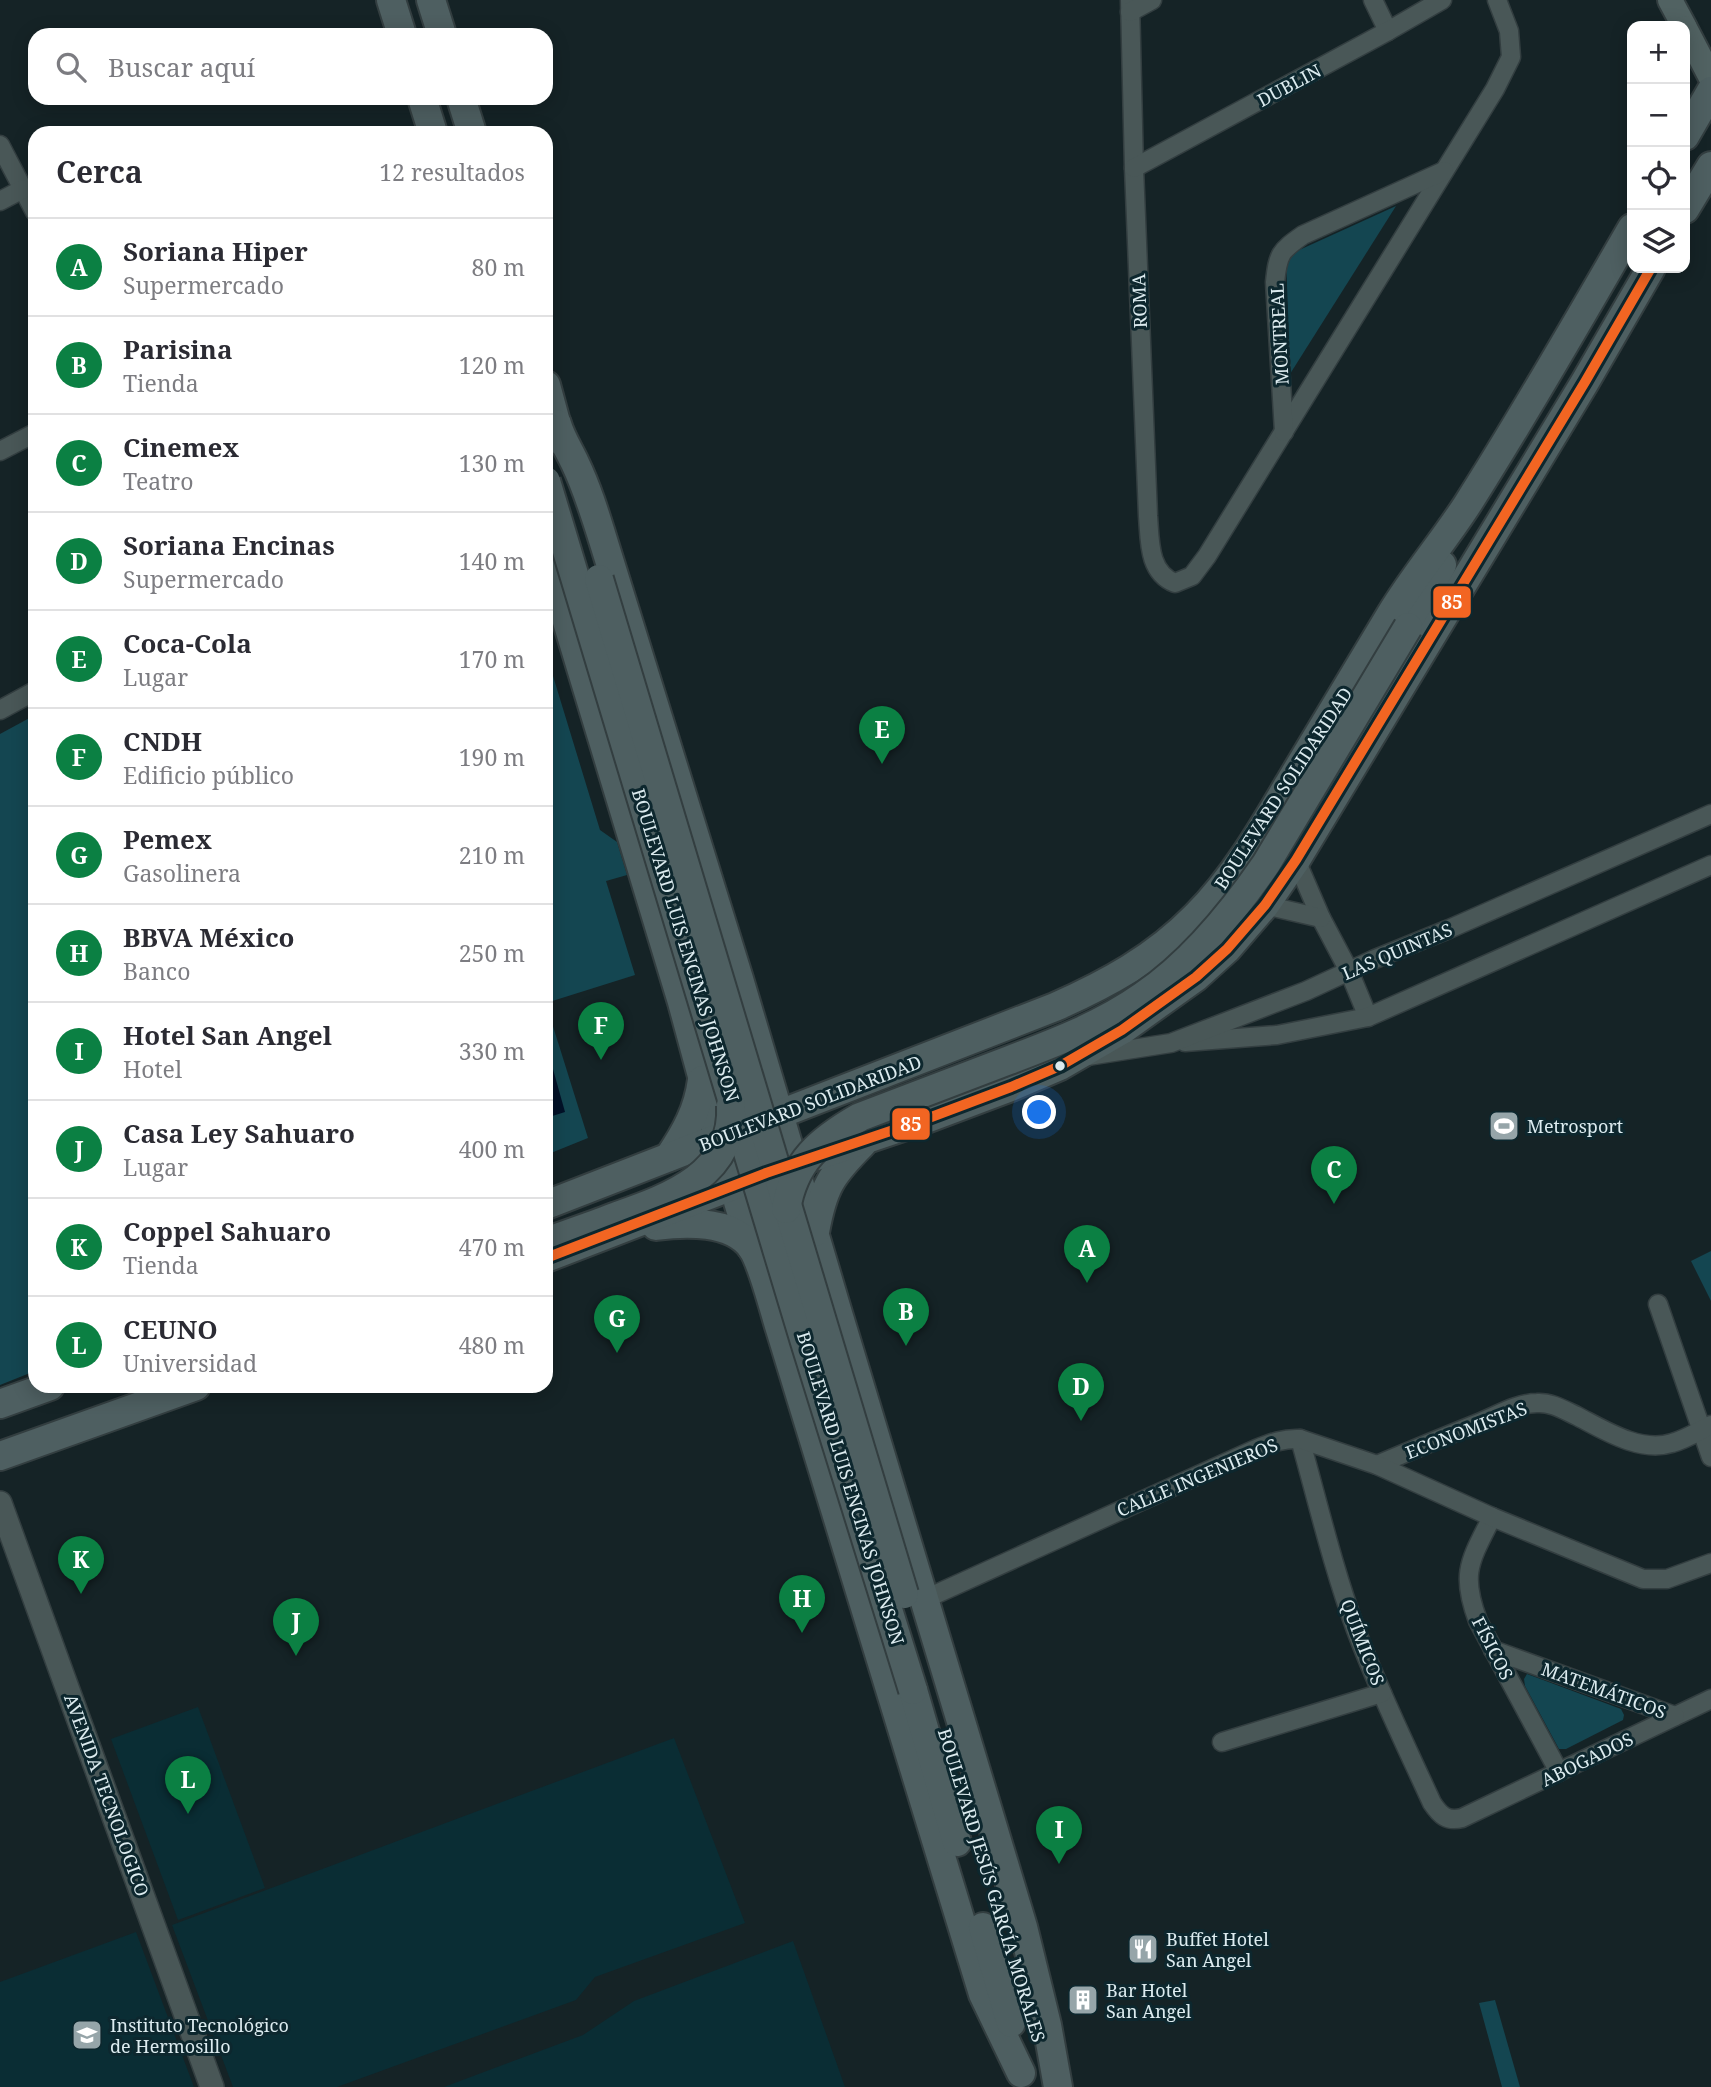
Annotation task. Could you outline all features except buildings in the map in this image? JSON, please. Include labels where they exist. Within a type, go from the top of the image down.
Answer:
[{"type":"main road","points":[[391,0],[400,28]]},
{"type":"main road","points":[[431,0],[440,28]]},
{"type":"main road","points":[[1670,0],[1681,21]]},
{"type":"main road","points":[[1690,38],[1711,78]]},
{"type":"main road","points":[[1690,127],[1711,91]]},
{"type":"main road","points":[[424,105],[431,126]]},
{"type":"main road","points":[[463,105],[470,126]]},
{"type":"main road","points":[[1690,201],[1711,166]]},
{"type":"main road","points":[[1690,217],[1711,212]]},
{"type":"main road","name":"BOULEVARD SOLIDARIDAD","points":[[553,1202],[1055,1007],[1114,979],[1163,946],[1197,916],[1236,867],[1400,599],[1465,507],[1549,372],[1627,237]]},
{"type":"main road","points":[[553,1255],[733,1186],[980,1099],[1034,1077],[1122,1030],[1196,977],[1227,949],[1265,905],[1296,860],[1648,273]]},
{"type":"main road","points":[[1519,491],[1524,456],[1557,384],[1549,372]]},
{"type":"main road","points":[[553,410],[562,440],[575,463],[603,540],[795,1164],[923,1600],[1023,1927],[1047,2025],[1056,2087]]},
{"type":"main road","name":"BOULEVARD LUIS ENCINAS JOHNSON","points":[[557,424],[922,1687]]},
{"type":"main road","name":"BOULEVARD LUIS ENCINAS JOHNSON","points":[[553,504],[805,1342],[922,1687]]},
{"type":"main road","points":[[805,1342],[785,1220],[788,1198],[797,1174],[811,1152],[831,1134],[860,1117],[1075,1034],[1145,995],[1210,936],[1243,897],[1266,864],[1408,627],[1439,572],[1465,507]]},
{"type":"main road","points":[[553,574],[682,1002],[733,1186],[784,1342],[983,1994],[1023,2080]]},
{"type":"main road","points":[[553,1239],[661,1200],[691,1185],[711,1165],[726,1140],[731,1111],[716,969]]},
{"type":"main road","points":[[958,1044],[957,1055],[963,1075],[980,1099]]},
{"type":"main road","points":[[762,1057],[782,1080],[795,1089],[825,1098]]},
{"type":"main road","points":[[669,1157],[697,1108],[702,1077]]},
{"type":"main road","points":[[814,1234],[826,1186],[868,1138]]},
{"type":"main road","points":[[615,1232],[688,1222],[706,1224],[742,1238],[752,1248]]},
{"type":"main road","points":[[0,1404],[31,1393]]},
{"type":"main road","points":[[45,1441],[72,1415],[130,1393]]},
{"type":"main road","points":[[0,1456],[178,1393]]},
{"type":"main road","name":"BOULEVARD JESÚS GARCÍA MORALES","points":[[922,1687],[958,1845],[1005,1997],[1023,2080]]},
{"type":"main road","name":"BOULEVARD JESÚS GARCÍA MORALES","points":[[922,1687],[1056,2087]]},
{"type":"street","points":[[1130,6],[1152,0]]},
{"type":"street","points":[[1373,0],[1388,31]]},
{"type":"street","name":"DUBLIN","points":[[1134,168],[1442,0]]},
{"type":"street","name":"MONTREAL","points":[[1183,581],[1192,576],[1208,556],[1495,89],[1511,57],[1509,31],[1497,0]]},
{"type":"street","name":"ROMA","points":[[1130,6],[1145,462],[1151,548],[1161,575],[1175,583],[1183,581]]},
{"type":"street","points":[[0,145],[28,199]]},
{"type":"street","name":"MONTREAL","points":[[1284,432],[1275,282],[1277,263],[1284,248],[1303,235],[1444,171]]},
{"type":"street","points":[[0,201],[23,190]]},
{"type":"street","points":[[0,451],[28,437]]},
{"type":"street","points":[[0,710],[28,695]]},
{"type":"street","name":"LAS QUINTAS","points":[[1074,1058],[1171,1043],[1306,992],[1711,814]]},
{"type":"street","points":[[1296,860],[1368,1017]]},
{"type":"street","points":[[1171,1043],[1277,1035],[1368,1017],[1711,865]]},
{"type":"street","points":[[1265,905],[1321,918]]},
{"type":"street","points":[[1658,1304],[1706,1427],[1711,1457]]},
{"type":"street","name":"ECONOMISTAS","points":[[1377,1465],[1492,1417],[1537,1403],[1561,1408],[1595,1426],[1644,1445],[1670,1444],[1706,1427]]},
{"type":"street","name":"CALLE INGENIEROS","points":[[923,1600],[1256,1449],[1291,1438],[1377,1465],[1492,1517],[1643,1578],[1667,1579],[1711,1563]]},
{"type":"street","name":"QUÍMICOS","points":[[1300,1439],[1341,1583],[1382,1693],[1432,1803],[1438,1812],[1449,1820],[1462,1818]]},
{"type":"street","name":"AVENIDA TECNOLOGICO","points":[[0,1503],[212,2087]]},
{"type":"street","name":"FÍSICOS","points":[[1492,1517],[1473,1559],[1467,1585],[1471,1601],[1478,1622],[1559,1772]]},
{"type":"street","name":"MATEMÁTICOS","points":[[1493,1650],[1675,1716]]},
{"type":"street","points":[[1222,1742],[1382,1693]]},
{"type":"street","name":"ABOGADOS","points":[[1462,1818],[1711,1699]]},
{"type":"shaded area","points":[[1396,206],[1290,374],[1286,256]]},
{"type":"shaded area","points":[[553,676],[600,830],[617,842],[627,875],[606,881],[635,975],[553,1001]]},
{"type":"shaded area","points":[[28,719],[28,1374],[0,1385],[0,734]]},
{"type":"shaded area","points":[[553,1026],[588,1138],[553,1152]]},
{"type":"shaded area","points":[[553,1069],[565,1112],[553,1116]]},
{"type":"shaded area","points":[[1711,1251],[1711,1301],[1691,1261]]},
{"type":"shaded area","points":[[1527,1674],[1621,1709],[1623,1720],[1566,1749],[1559,1749],[1525,1686],[1524,1679]]},
{"type":"shaded area","points":[[198,1707],[265,1888],[178,1920],[111,1739]]},
{"type":"shaded area","points":[[674,1738],[745,1923],[595,1977],[576,2000],[337,2087],[233,2087],[172,1925]]},
{"type":"shaded area","name":"Instituto Tecnológico de Hermosillo","points":[[136,1932],[194,2087],[0,2087],[0,1982]]},
{"type":"shaded area","points":[[793,1941],[845,2087],[444,2087],[583,2035],[634,2001]]},
{"type":"shaded area","points":[[1495,2000],[1520,2087],[1502,2087],[1479,2003]]},
{"type":"transit line","name":"85","points":[[553,1255],[766,1173],[926,1119],[1060,1066],[1122,1030],[1196,977],[1227,949],[1265,905],[1296,860],[1648,273]]},
{"type":"place","name":"Coca-Cola","points":[[882,764]]},
{"type":"place","name":"CNDH","points":[[601,1060]]},
{"type":"place","name":"Metrosport","points":[[1504,1126]]},
{"type":"place","name":"Cinemex","points":[[1334,1204]]},
{"type":"place","name":"Soriana Hiper","points":[[1087,1283]]},
{"type":"place","name":"Parisina","points":[[906,1346]]},
{"type":"place","name":"Pemex","points":[[617,1353]]},
{"type":"place","name":"Soriana Encinas","points":[[1081,1421]]},
{"type":"place","name":"Coppel Sahuaro","points":[[81,1594]]},
{"type":"place","name":"BBVA México","points":[[802,1633]]},
{"type":"place","name":"Casa Ley Sahuaro","points":[[296,1656]]},
{"type":"place","name":"CEUNO","points":[[188,1814]]},
{"type":"place","name":"Hotel San Angel","points":[[1059,1864]]},
{"type":"place","name":"Buffet Hotel San Angel","points":[[1143,1949]]},
{"type":"place","name":"Bar Hotel San Angel","points":[[1083,2000]]},
{"type":"place","name":"Instituto Tecnológico de Hermosillo","points":[[87,2035]]}]
